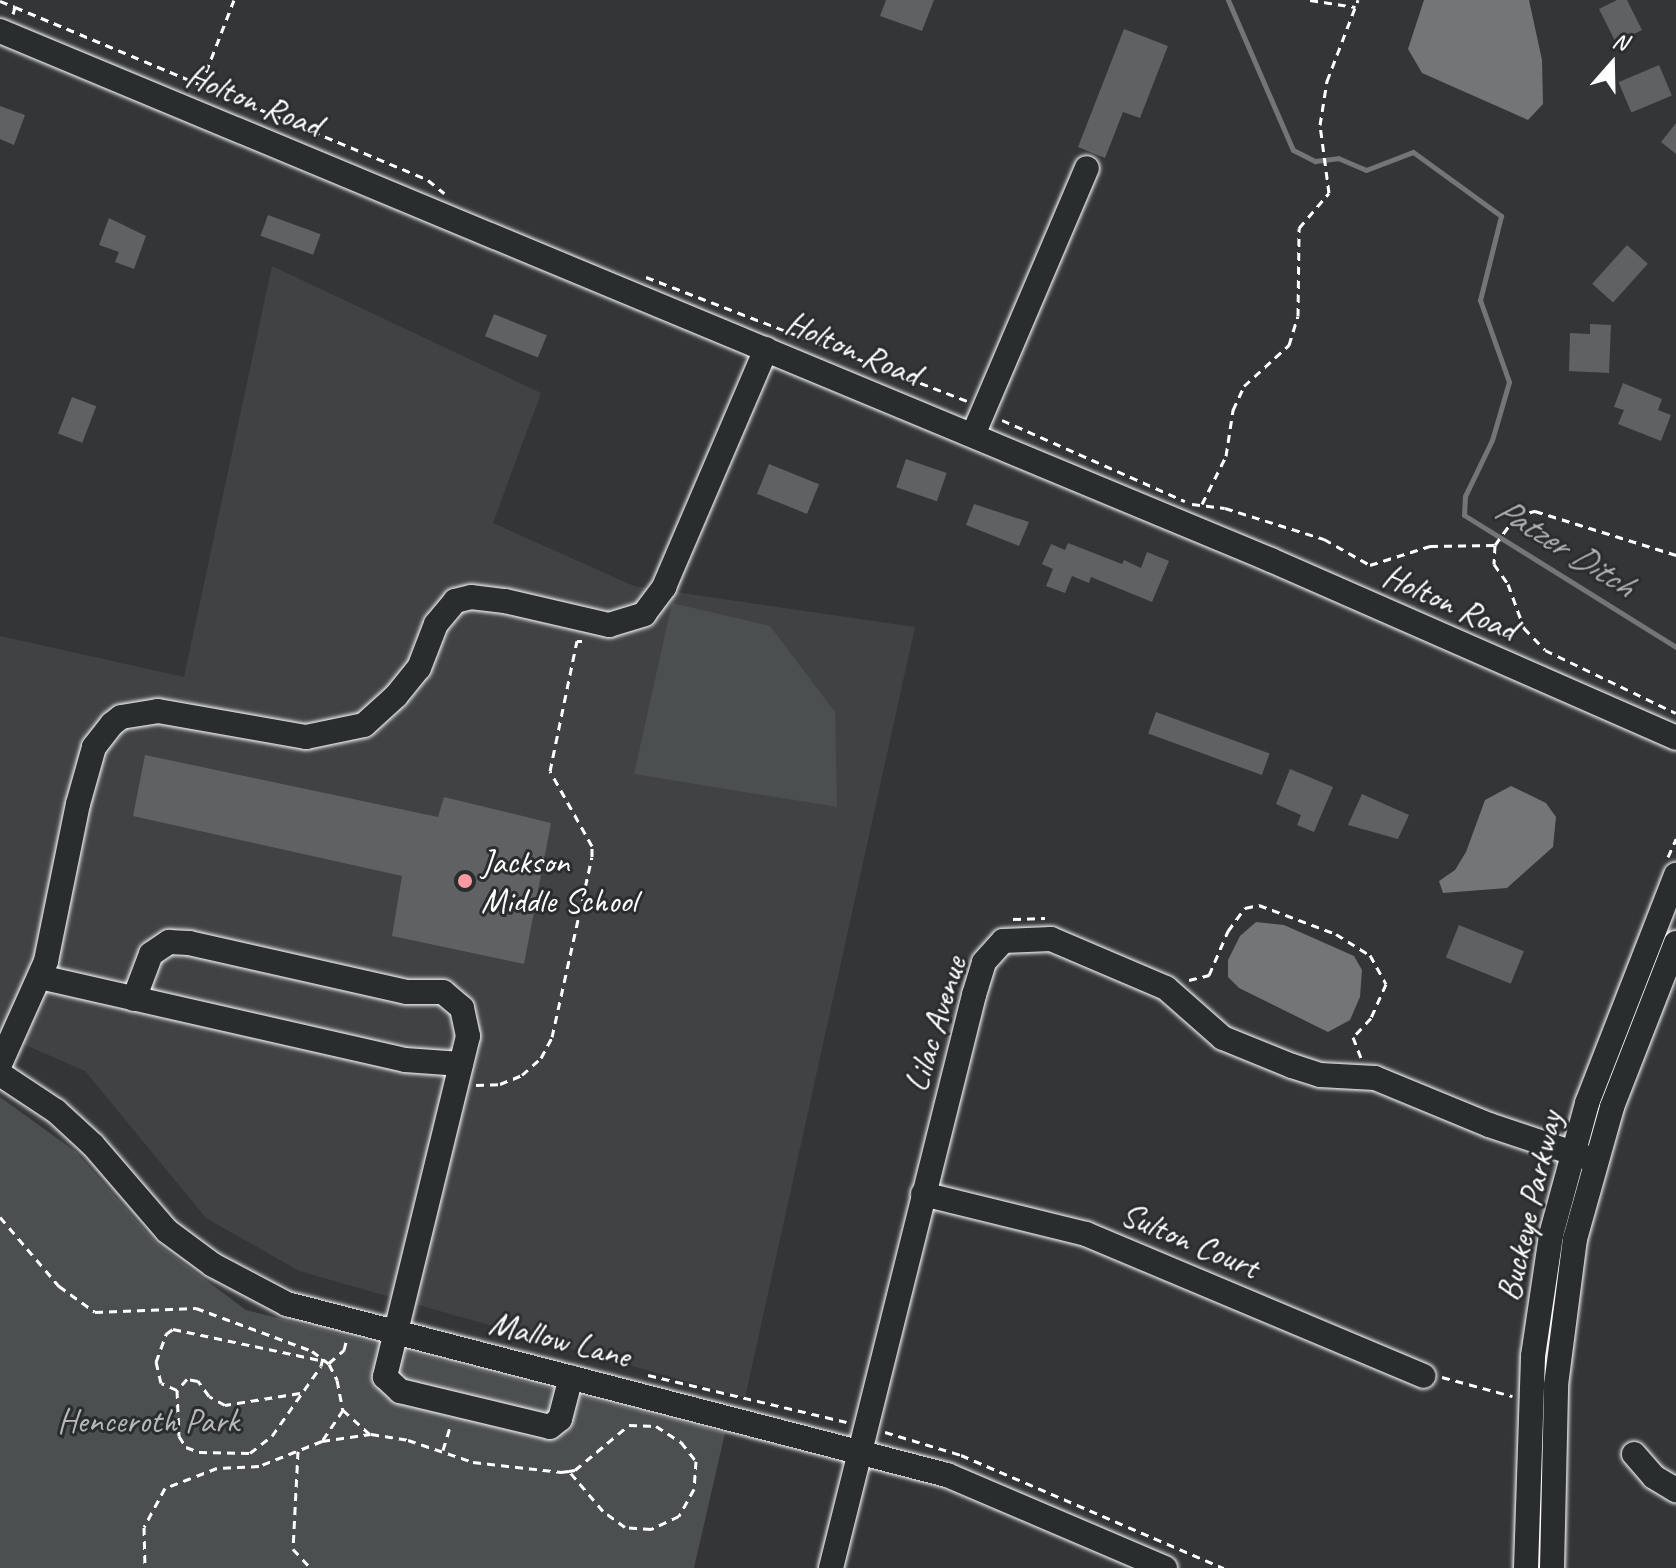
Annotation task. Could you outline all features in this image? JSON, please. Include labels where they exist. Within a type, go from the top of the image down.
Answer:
[{"type":"street","name":"Holton Road","points":[[3,33],[973,435],[1676,738]]},
{"type":"street","points":[[973,435],[1087,168]]},
{"type":"street","points":[[0,1064],[40,977],[94,747],[112,724],[121,717],[158,711],[306,737],[364,725],[396,696],[419,668],[436,624],[455,601],[505,601],[609,625],[644,614],[664,587],[766,349]]},
{"type":"street","name":"Buckeye Parkway","points":[[1526,1568],[1536,1322],[1570,1154],[1676,875]]},
{"type":"street","name":"Lilac Avenue","points":[[831,1568],[856,1427],[923,1194],[984,962],[1003,941],[1018,937],[1051,939],[1152,981],[1180,998],[1223,1038],[1320,1075],[1375,1078],[1570,1154],[1594,1160]]},
{"type":"street","points":[[134,999],[151,954],[169,942],[189,943],[407,992],[443,992],[462,1008],[468,1036],[385,1377],[400,1391],[550,1427],[560,1419],[571,1377]]},
{"type":"street","name":"Buckeye Parkway","points":[[1552,1568],[1560,1340],[1565,1293],[1594,1160],[1676,943]]},
{"type":"street","points":[[40,977],[458,1073]]},
{"type":"street","name":"Mallow Lane","points":[[0,1074],[56,1111],[93,1145],[167,1231],[213,1265],[287,1304],[571,1377],[856,1427],[947,1475],[1165,1568]]},
{"type":"street","name":"Sulton Court","points":[[923,1194],[1086,1234],[1423,1376]]},
{"type":"street","points":[[1634,1454],[1654,1477],[1676,1490]]},
{"type":"path","points":[[201,85],[234,0]]},
{"type":"path","points":[[1310,0],[1355,7]]},
{"type":"path","points":[[1202,504],[1226,456],[1233,410],[1244,386],[1289,345],[1298,316],[1299,228],[1329,193],[1320,125],[1327,81],[1358,0]]},
{"type":"path","points":[[0,1],[428,180],[455,201]]},
{"type":"path","points":[[3,33],[15,7]]},
{"type":"path","points":[[642,276],[664,280],[982,410],[1192,505],[1202,504],[1324,539],[1370,565],[1430,546],[1495,544]]},
{"type":"path","points":[[1676,555],[1535,511],[1516,516],[1495,544],[1494,564],[1508,584],[1524,628],[1545,650],[1676,713]]},
{"type":"path","points":[[458,1073],[500,1084],[522,1075],[541,1058],[552,1037],[592,846],[550,771],[577,641],[593,637]]},
{"type":"path","points":[[1189,980],[1209,975],[1228,931],[1245,908],[1259,905],[1336,934],[1370,955],[1386,984],[1371,1018],[1353,1037],[1361,1058]]},
{"type":"path","points":[[1005,922],[1026,915],[1054,919]]},
{"type":"path","points":[[1179,975],[1200,991]]},
{"type":"path","points":[[1352,1057],[1374,1059]]},
{"type":"path","points":[[0,1217],[59,1286],[95,1312],[196,1308],[322,1359],[337,1380],[343,1410],[371,1434]]},
{"type":"path","points":[[177,1390],[161,1383],[156,1362],[166,1334],[173,1329],[322,1359]]},
{"type":"path","points":[[177,1390],[179,1436],[186,1447],[210,1453],[250,1453],[263,1446],[322,1359]]},
{"type":"path","points":[[637,1372],[961,1455],[1224,1568]]},
{"type":"path","points":[[1423,1376],[1458,1378],[1517,1398]]},
{"type":"path","points":[[177,1390],[192,1378],[218,1403],[230,1405],[300,1393]]},
{"type":"path","points":[[443,1450],[457,1405]]},
{"type":"path","points":[[322,1441],[343,1410]]},
{"type":"path","points":[[145,1568],[144,1527],[165,1488],[217,1468],[259,1466],[322,1441],[371,1434],[500,1467],[569,1471],[629,1425],[656,1426],[681,1442],[696,1461],[694,1489],[679,1516],[651,1529],[625,1527],[603,1511],[569,1471]]},
{"type":"path","points":[[298,1451],[293,1549],[311,1568]]},
{"type":"shaded area","points":[[1424,0],[1529,0],[1542,60],[1543,104],[1528,120],[1422,73],[1408,49]]},
{"type":"shaded area","points":[[272,266],[541,393],[493,523],[634,586],[915,627],[745,1398],[299,1271],[206,1218],[85,1071],[0,1034],[0,636],[184,677]]},
{"type":"shaded area","points":[[1511,786],[1546,803],[1556,817],[1553,847],[1507,888],[1443,893],[1439,881],[1455,870],[1466,852],[1485,800]]},
{"type":"shaded area","points":[[1256,922],[1284,925],[1354,956],[1362,970],[1360,997],[1350,1020],[1328,1032],[1239,988],[1228,977],[1228,960],[1240,936]]},
{"type":"green space","points":[[672,603],[770,626],[835,712],[837,807],[634,774]]},
{"type":"green space","name":"Henceroth Park","points":[[0,1097],[76,1152],[156,1243],[246,1310],[725,1433],[694,1568],[0,1568]]},
{"type":"building","points":[[886,0],[934,0],[922,31],[880,16]]},
{"type":"building","points":[[1617,0],[1627,0],[1642,30],[1616,43],[1599,9]]},
{"type":"building","points":[[1124,29],[1168,46],[1140,118],[1123,112],[1105,158],[1078,147]]},
{"type":"building","points":[[1659,65],[1672,95],[1631,113],[1618,82]]},
{"type":"building","points":[[0,106],[25,115],[14,145],[0,139]]},
{"type":"building","points":[[1676,123],[1676,154],[1661,142]]},
{"type":"building","points":[[268,215],[321,234],[313,255],[260,236]]},
{"type":"building","points":[[109,218],[146,236],[134,269],[115,262],[119,252],[99,245]]},
{"type":"building","points":[[1627,245],[1648,264],[1613,302],[1592,284]]},
{"type":"building","points":[[494,314],[547,335],[538,358],[485,336]]},
{"type":"building","points":[[1590,324],[1611,325],[1609,373],[1569,371],[1570,333],[1590,334]]},
{"type":"building","points":[[1623,383],[1662,399],[1658,410],[1671,415],[1661,441],[1618,424],[1624,410],[1614,407]]},
{"type":"building","points":[[72,397],[96,406],[82,443],[58,433]]},
{"type":"building","points":[[906,459],[947,473],[937,501],[896,487]]},
{"type":"building","points":[[769,464],[819,484],[807,514],[757,494]]},
{"type":"building","points":[[974,504],[1029,522],[1019,546],[966,525]]},
{"type":"building","points":[[1068,543],[1141,568],[1147,552],[1169,561],[1152,602],[1091,577],[1089,583],[1072,576],[1065,593],[1046,586],[1053,569],[1042,564],[1051,544],[1065,550]]},
{"type":"building","points":[[1156,712],[1270,753],[1262,775],[1148,734]]},
{"type":"building","points":[[145,755],[438,817],[444,797],[551,823],[524,964],[392,936],[402,876],[133,816]]},
{"type":"building","points":[[1290,769],[1333,787],[1314,832],[1297,825],[1301,815],[1276,804]]},
{"type":"building","points":[[1362,794],[1409,815],[1398,839],[1348,825]]},
{"type":"building","points":[[1459,925],[1524,951],[1511,984],[1446,957]]},
{"type":"waterway","name":"Patzer Ditch","points":[[1228,0],[1293,150],[1315,161],[1338,158],[1366,170],[1413,152],[1501,216],[1480,300],[1509,382],[1492,440],[1465,496],[1464,515],[1676,647]]},
{"type":"place","name":"Jackson Middle School","points":[[465,881]]}]
